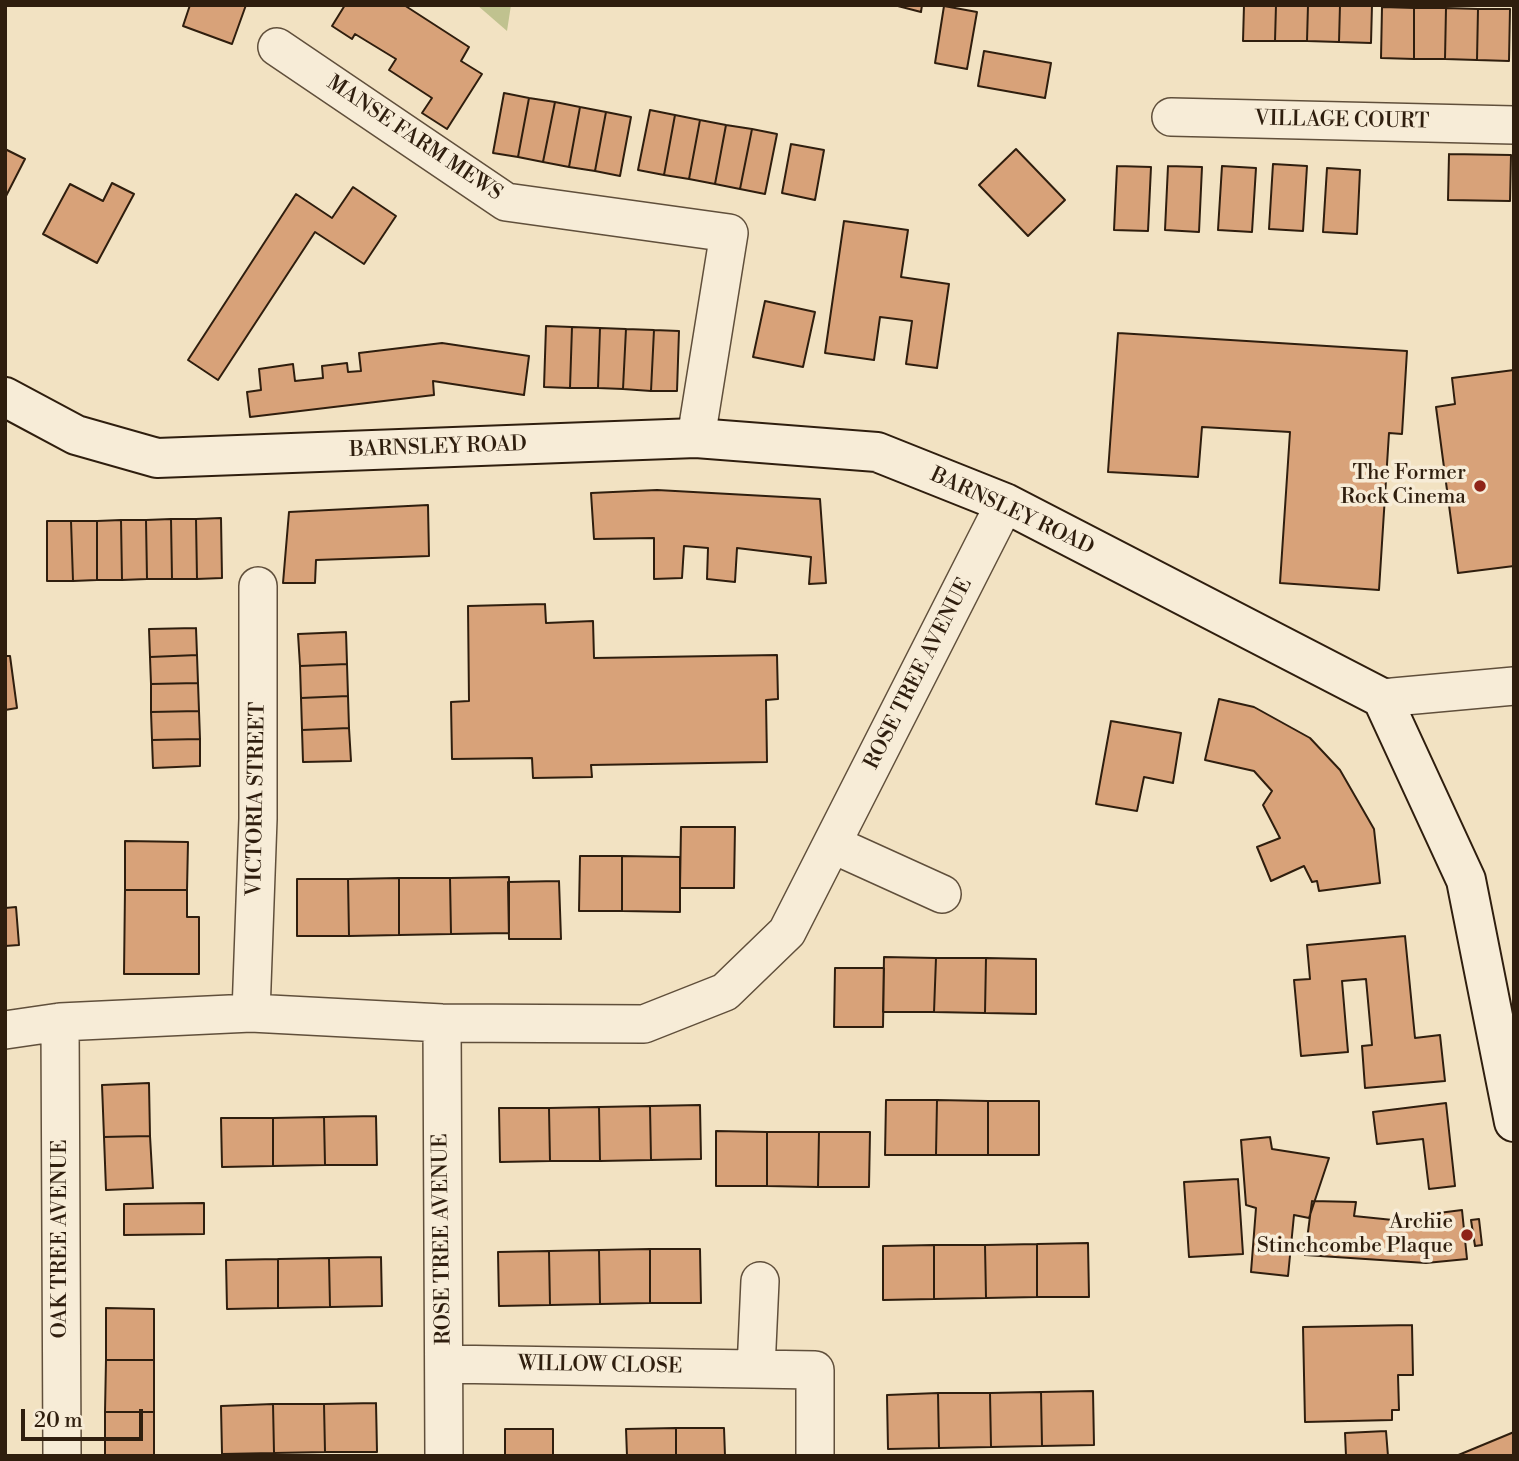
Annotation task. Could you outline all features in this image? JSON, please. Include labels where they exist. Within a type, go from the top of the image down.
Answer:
[{"type":"street","name":"MANSE FARM MEWS","points":[[276,47],[506,202],[729,233],[696,438]]},
{"type":"street","name":"VILLAGE COURT","points":[[1171,117],[1514,125]]},
{"type":"street","name":"BARNSLEY ROAD","points":[[6,401],[76,435],[157,458],[696,438],[877,452],[1005,503],[1382,698]]},
{"type":"street","name":"ROSE TREE AVENUE","points":[[5,1030],[60,1021],[251,1013],[442,1023],[644,1024],[725,992],[788,932],[1005,503]]},
{"type":"street","name":"VICTORIA STREET","points":[[251,1013],[258,819],[258,586]]},
{"type":"street","points":[[1514,686],[1382,698],[1466,880],[1514,1122]]},
{"type":"street","points":[[834,845],[942,894]]},
{"type":"street","name":"OAK TREE AVENUE","points":[[60,1021],[62,1456]]},
{"type":"street","name":"ROSE TREE AVENUE","points":[[442,1023],[444,1456]]},
{"type":"street","points":[[756,1369],[760,1281]]},
{"type":"street","name":"WILLOW CLOSE","points":[[444,1364],[815,1370],[815,1456]]},
{"type":"green space","points":[[477,5],[511,5],[507,31]]},
{"type":"building","points":[[190,5],[246,5],[232,44],[183,26]]},
{"type":"building","points":[[345,5],[404,5],[469,47],[461,61],[482,74],[447,129],[422,113],[432,98],[389,70],[396,59],[355,34],[352,39],[332,26]]},
{"type":"building","points":[[894,5],[922,5],[921,12]]},
{"type":"building","points":[[1244,5],[1276,5],[1275,41],[1243,41]]},
{"type":"building","points":[[1276,5],[1308,5],[1307,41],[1275,41]]},
{"type":"building","points":[[1308,5],[1340,5],[1339,42],[1307,41]]},
{"type":"building","points":[[1340,5],[1372,5],[1371,43],[1339,42]]},
{"type":"building","points":[[944,6],[977,12],[967,69],[935,63]]},
{"type":"building","points":[[1382,7],[1414,8],[1414,59],[1381,58]]},
{"type":"building","points":[[1414,8],[1446,8],[1445,59],[1414,59]]},
{"type":"building","points":[[1446,8],[1478,9],[1477,60],[1445,59]]},
{"type":"building","points":[[1478,9],[1510,9],[1509,61],[1477,60]]},
{"type":"building","points":[[984,51],[1051,63],[1045,98],[978,86]]},
{"type":"building","points":[[504,93],[529,98],[518,157],[493,153]]},
{"type":"building","points":[[529,98],[555,102],[543,162],[518,157]]},
{"type":"building","points":[[555,102],[580,107],[569,167],[543,162]]},
{"type":"building","points":[[580,107],[606,112],[595,171],[569,167]]},
{"type":"building","points":[[650,110],[675,115],[664,175],[638,170]]},
{"type":"building","points":[[606,112],[631,117],[620,176],[595,171]]},
{"type":"building","points":[[675,115],[700,120],[689,179],[664,175]]},
{"type":"building","points":[[700,120],[726,125],[715,184],[689,179]]},
{"type":"building","points":[[726,125],[752,129],[740,189],[715,184]]},
{"type":"building","points":[[752,129],[777,134],[765,194],[740,189]]},
{"type":"building","points":[[791,144],[824,150],[815,200],[782,193]]},
{"type":"building","points":[[5,149],[25,159],[5,198]]},
{"type":"building","points":[[1016,149],[1065,200],[1028,236],[979,185]]},
{"type":"building","points":[[1449,154],[1511,155],[1510,201],[1448,200]]},
{"type":"building","points":[[1273,164],[1307,166],[1303,231],[1269,229]]},
{"type":"building","points":[[1117,166],[1151,167],[1148,231],[1114,230]]},
{"type":"building","points":[[1168,166],[1202,167],[1199,232],[1165,230]]},
{"type":"building","points":[[1222,166],[1256,168],[1252,232],[1218,230]]},
{"type":"building","points":[[1327,168],[1360,170],[1357,234],[1323,232]]},
{"type":"building","points":[[112,183],[134,194],[97,263],[43,234],[70,184],[103,201]]},
{"type":"building","points":[[353,187],[396,216],[364,264],[315,232],[218,380],[188,360],[296,194],[332,218]]},
{"type":"building","points":[[844,221],[908,230],[901,277],[949,284],[937,368],[906,364],[912,321],[880,317],[874,360],[825,353]]},
{"type":"building","points":[[765,301],[815,312],[803,367],[753,357]]},
{"type":"building","points":[[546,326],[572,327],[570,388],[544,387]]},
{"type":"building","points":[[572,327],[600,328],[598,388],[570,388]]},
{"type":"building","points":[[600,328],[626,329],[623,389],[598,388]]},
{"type":"building","points":[[626,329],[654,330],[651,391],[623,389]]},
{"type":"building","points":[[654,330],[679,331],[677,391],[651,391]]},
{"type":"building","points":[[1118,333],[1407,351],[1402,434],[1389,433],[1379,590],[1280,583],[1290,432],[1202,427],[1198,477],[1108,472]]},
{"type":"building","points":[[442,343],[529,356],[524,395],[433,381],[434,395],[250,417],[247,392],[261,390],[259,369],[293,364],[295,381],[323,378],[322,366],[347,363],[348,372],[361,371],[359,353]]},
{"type":"building","name":"The Former Rock Cinema","points":[[1514,370],[1514,566],[1458,573],[1436,407],[1455,404],[1452,378]]},
{"type":"building","points":[[657,490],[820,499],[826,583],[809,584],[811,557],[737,548],[735,582],[707,579],[708,548],[684,546],[682,578],[654,579],[654,538],[594,539],[591,493]]},
{"type":"building","points":[[428,505],[429,556],[316,560],[315,583],[283,583],[289,512]]},
{"type":"building","points":[[221,518],[222,578],[197,579],[196,519]]},
{"type":"building","points":[[171,519],[196,519],[197,579],[172,579]]},
{"type":"building","points":[[171,519],[172,579],[147,579],[146,520]]},
{"type":"building","points":[[121,520],[146,520],[147,579],[122,580]]},
{"type":"building","points":[[121,520],[122,580],[97,580],[97,521]]},
{"type":"building","points":[[47,521],[71,521],[73,581],[47,581]]},
{"type":"building","points":[[71,521],[97,521],[97,580],[73,581]]},
{"type":"building","points":[[545,604],[546,623],[593,621],[594,658],[777,655],[778,699],[766,700],[767,762],[591,765],[592,777],[533,778],[532,758],[452,759],[451,702],[469,701],[468,606]]},
{"type":"building","points":[[196,628],[197,655],[150,657],[149,629]]},
{"type":"building","points":[[346,632],[347,664],[300,666],[298,634]]},
{"type":"building","points":[[197,655],[198,683],[151,684],[150,657]]},
{"type":"building","points":[[5,656],[10,656],[17,708],[5,710]]},
{"type":"building","points":[[347,664],[348,696],[301,698],[300,666]]},
{"type":"building","points":[[198,683],[199,711],[151,712],[151,684]]},
{"type":"building","points":[[348,696],[349,728],[302,730],[301,698]]},
{"type":"building","points":[[1219,699],[1254,707],[1310,738],[1340,770],[1374,829],[1380,883],[1319,891],[1317,881],[1312,882],[1304,866],[1271,881],[1257,847],[1280,838],[1263,805],[1272,791],[1254,771],[1205,760]]},
{"type":"building","points":[[199,711],[200,739],[152,740],[151,712]]},
{"type":"building","points":[[1111,721],[1181,733],[1173,783],[1144,777],[1137,811],[1096,804]]},
{"type":"building","points":[[349,728],[351,761],[303,762],[302,730]]},
{"type":"building","points":[[200,739],[200,766],[153,768],[152,740]]},
{"type":"building","points":[[681,827],[735,827],[734,888],[680,888]]},
{"type":"building","points":[[125,841],[188,842],[187,890],[125,890]]},
{"type":"building","points":[[580,856],[622,856],[622,911],[579,911]]},
{"type":"building","points":[[622,856],[680,857],[680,912],[622,911]]},
{"type":"building","points":[[509,877],[509,933],[451,934],[450,878]]},
{"type":"building","points":[[399,878],[399,935],[349,936],[348,879]]},
{"type":"building","points":[[399,878],[450,878],[451,934],[399,935]]},
{"type":"building","points":[[297,879],[348,879],[349,936],[297,936]]},
{"type":"building","points":[[559,881],[561,939],[509,939],[508,882]]},
{"type":"building","points":[[125,890],[187,890],[187,917],[199,917],[199,974],[124,974]]},
{"type":"building","points":[[16,907],[19,945],[5,946],[5,908]]},
{"type":"building","points":[[1405,936],[1415,1038],[1440,1035],[1445,1081],[1365,1088],[1362,1046],[1372,1045],[1366,979],[1342,981],[1348,1052],[1301,1056],[1294,980],[1310,979],[1307,945]]},
{"type":"building","points":[[884,957],[936,958],[934,1012],[883,1012]]},
{"type":"building","points":[[936,958],[986,958],[985,1013],[934,1012]]},
{"type":"building","points":[[986,958],[1036,959],[1036,1014],[985,1013]]},
{"type":"building","points":[[835,968],[884,968],[883,1027],[834,1027]]},
{"type":"building","points":[[149,1083],[150,1136],[104,1137],[102,1085]]},
{"type":"building","points":[[886,1100],[937,1100],[936,1155],[885,1155]]},
{"type":"building","points":[[937,1100],[988,1101],[988,1155],[936,1155]]},
{"type":"building","points":[[988,1101],[1039,1101],[1039,1155],[988,1155]]},
{"type":"building","points":[[1446,1103],[1455,1186],[1429,1189],[1423,1139],[1377,1144],[1373,1112]]},
{"type":"building","points":[[700,1105],[701,1159],[651,1160],[650,1106]]},
{"type":"building","points":[[650,1106],[651,1160],[600,1161],[599,1107]]},
{"type":"building","points":[[599,1107],[600,1161],[550,1161],[549,1108]]},
{"type":"building","points":[[499,1108],[549,1108],[550,1161],[500,1162]]},
{"type":"building","points":[[376,1116],[377,1165],[325,1165],[324,1117]]},
{"type":"building","points":[[324,1117],[325,1165],[273,1166],[273,1118]]},
{"type":"building","points":[[221,1118],[273,1118],[273,1166],[222,1167]]},
{"type":"building","points":[[716,1131],[767,1132],[767,1186],[716,1186]]},
{"type":"building","points":[[767,1132],[819,1132],[818,1187],[767,1186]]},
{"type":"building","points":[[819,1132],[870,1132],[869,1187],[818,1187]]},
{"type":"building","points":[[150,1136],[153,1188],[106,1190],[104,1137]]},
{"type":"building","points":[[1270,1137],[1272,1149],[1329,1158],[1309,1218],[1294,1215],[1288,1276],[1251,1272],[1256,1208],[1246,1205],[1241,1140]]},
{"type":"building","points":[[1238,1179],[1243,1254],[1189,1257],[1184,1182]]},
{"type":"building","points":[[1312,1201],[1356,1202],[1354,1216],[1422,1223],[1423,1215],[1462,1210],[1467,1259],[1426,1263],[1305,1255]]},
{"type":"building","points":[[204,1203],[204,1234],[124,1235],[124,1204]]},
{"type":"building","points":[[1479,1219],[1482,1245],[1475,1246],[1471,1220]]},
{"type":"building","points":[[1088,1243],[1089,1297],[1037,1297],[1037,1244]]},
{"type":"building","points":[[1037,1244],[1037,1297],[986,1298],[985,1245]]},
{"type":"building","points":[[934,1245],[934,1299],[883,1300],[883,1246]]},
{"type":"building","points":[[934,1245],[985,1245],[986,1298],[934,1299]]},
{"type":"building","points":[[650,1249],[700,1249],[701,1303],[650,1303]]},
{"type":"building","points":[[650,1249],[650,1303],[600,1304],[599,1250]]},
{"type":"building","points":[[599,1250],[600,1304],[550,1305],[549,1251]]},
{"type":"building","points":[[549,1251],[550,1305],[499,1306],[498,1252]]},
{"type":"building","points":[[381,1257],[382,1306],[330,1307],[329,1258]]},
{"type":"building","points":[[329,1258],[330,1307],[278,1308],[278,1259]]},
{"type":"building","points":[[278,1259],[278,1308],[227,1309],[226,1260]]},
{"type":"building","points":[[106,1308],[154,1309],[154,1360],[106,1360]]},
{"type":"building","points":[[1412,1325],[1413,1375],[1398,1375],[1399,1410],[1392,1410],[1392,1420],[1305,1422],[1303,1327]]},
{"type":"building","points":[[106,1360],[154,1360],[154,1412],[105,1412]]},
{"type":"building","points":[[1093,1391],[1094,1445],[1042,1446],[1041,1392]]},
{"type":"building","points":[[1041,1392],[1042,1446],[991,1447],[990,1393]]},
{"type":"building","points":[[938,1393],[939,1448],[888,1449],[887,1395]]},
{"type":"building","points":[[938,1393],[990,1393],[991,1447],[939,1448]]},
{"type":"building","points":[[376,1403],[377,1452],[325,1452],[324,1404]]},
{"type":"building","points":[[273,1404],[274,1453],[222,1454],[221,1406]]},
{"type":"building","points":[[273,1404],[324,1404],[325,1452],[274,1453]]},
{"type":"building","points":[[105,1412],[154,1412],[154,1456],[105,1456]]},
{"type":"building","points":[[676,1428],[724,1428],[725,1456],[676,1456]]},
{"type":"building","points":[[676,1428],[676,1456],[627,1456],[626,1429]]},
{"type":"building","points":[[505,1429],[553,1429],[553,1456],[505,1456]]},
{"type":"building","points":[[1386,1431],[1388,1456],[1346,1456],[1345,1433]]},
{"type":"building","points":[[1514,1432],[1514,1456],[1456,1456]]},
{"type":"place","name":"The Former Rock Cinema","points":[[1480,486]]},
{"type":"place","name":"Archie Stinchcombe Plaque","points":[[1467,1235]]}]
